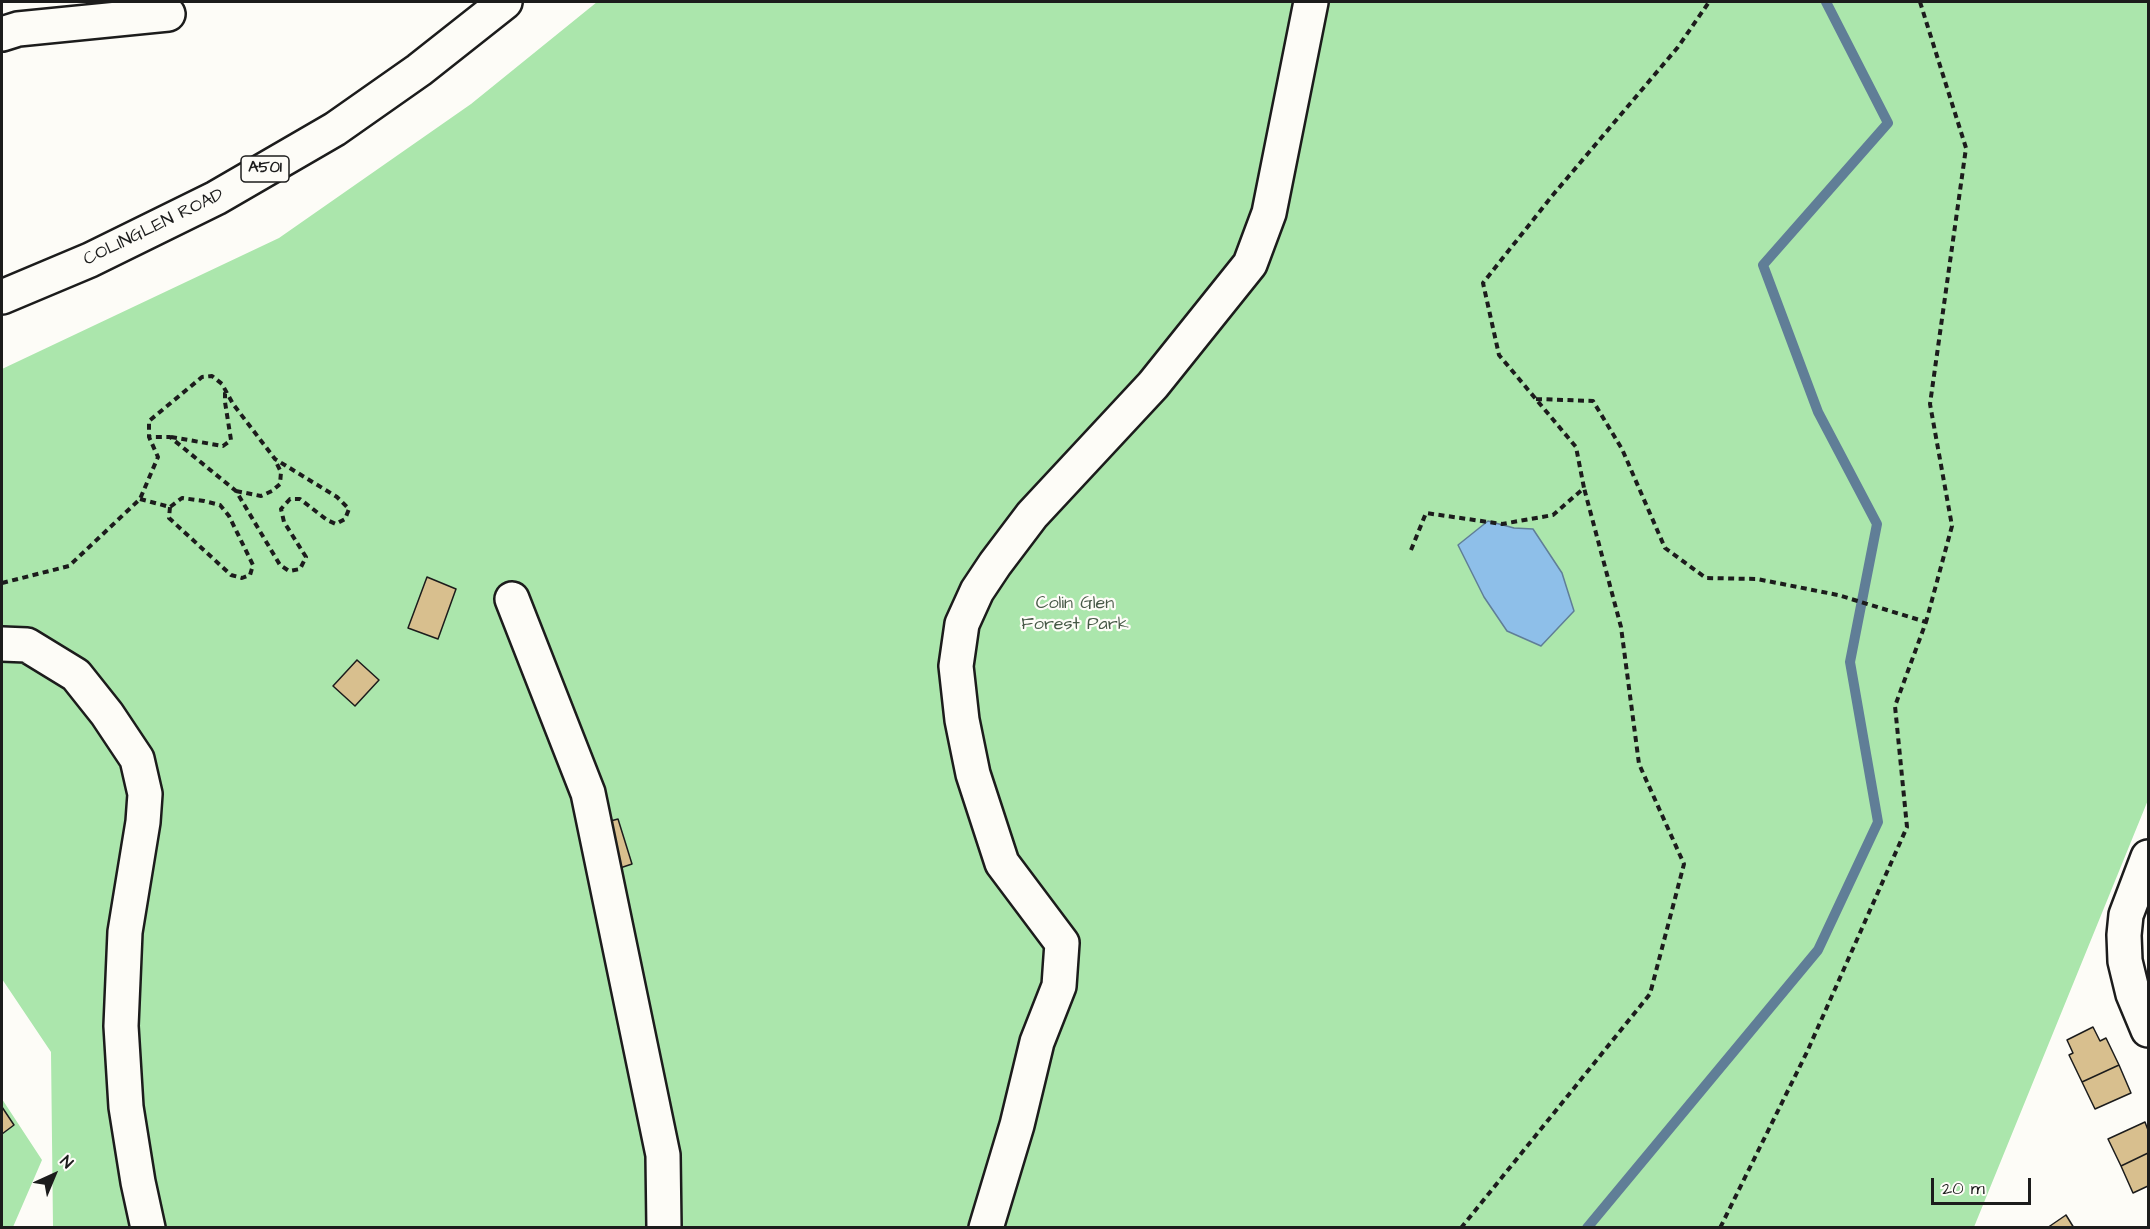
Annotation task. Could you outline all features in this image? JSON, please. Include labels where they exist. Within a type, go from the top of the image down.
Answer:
[{"type":"main road","name":"COLINGLEN ROAD","points":[[2,297],[90,260],[236,187],[335,129],[419,70],[505,2]]},
{"type":"main road","points":[[986,1227],[1017,1125],[1037,1042],[1059,986],[1062,943],[1002,863],[977,785],[962,720],[956,666],[962,624],[983,582],[1032,515],[1153,385],[1250,264],[1269,213],[1311,2]]},
{"type":"main road","points":[[2,34],[18,29],[168,14]]},
{"type":"main road","points":[[512,599],[588,793],[663,1155],[664,1227]]},
{"type":"main road","points":[[2,644],[27,645],[76,675],[107,714],[137,759],[145,794],[143,822],[126,932],[121,1026],[126,1107],[148,1227]]},
{"type":"main road","points":[[2148,856],[2127,915],[2124,935],[2124,961],[2133,994],[2148,1029]]},
{"type":"path","points":[[1461,1227],[1650,994],[1684,864],[1639,764],[1621,627],[1584,488],[1576,447],[1499,355],[1483,282],[1551,196],[1678,47],[1709,2]]},
{"type":"path","points":[[1720,1227],[1807,1052],[1907,827],[1895,706],[1926,622],[1952,526],[1930,404],[1966,148],[1920,2]]},
{"type":"path","points":[[2,583],[69,566],[140,499],[158,457],[149,437],[149,421],[202,377],[212,376],[222,384],[233,404],[275,459],[281,472],[280,484],[261,496],[236,491]]},
{"type":"path","points":[[149,437],[170,437],[222,446],[231,440],[225,402],[226,389]]},
{"type":"path","points":[[1536,399],[1593,400],[1622,449],[1665,548],[1706,578],[1757,579],[1838,595],[1926,622]]},
{"type":"path","points":[[170,437],[236,491],[280,565],[289,571],[300,569],[306,557],[284,522],[281,509],[290,499],[300,499],[327,520],[336,524],[345,519],[349,509],[337,497],[275,459]]},
{"type":"path","points":[[1411,550],[1426,513],[1502,525],[1553,515],[1584,488]]},
{"type":"path","points":[[182,498],[220,505],[229,516],[253,565],[250,575],[242,578],[231,575],[169,518],[170,507],[182,498]]},
{"type":"path","points":[[140,499],[170,507]]},
{"type":"green space","name":"Colin Glen Forest Park","points":[[597,2],[2148,2],[2148,800],[1974,1227],[53,1227],[51,1052],[2,979],[2,369],[279,238],[471,104]]},
{"type":"green space","points":[[2,1099],[42,1160],[13,1227],[2,1227]]},
{"type":"water","points":[[1488,521],[1514,528],[1533,529],[1562,573],[1574,611],[1541,646],[1507,631],[1484,597],[1458,545]]},
{"type":"building","points":[[427,577],[456,589],[438,639],[408,628]]},
{"type":"building","points":[[357,660],[379,680],[355,706],[333,686]]},
{"type":"building","points":[[618,819],[632,864],[617,869],[603,823]]},
{"type":"building","points":[[2093,1027],[2100,1041],[2106,1038],[2119,1065],[2082,1082],[2069,1055],[2073,1053],[2067,1040]]},
{"type":"building","points":[[2119,1065],[2131,1093],[2095,1109],[2082,1082]]},
{"type":"building","points":[[2,1107],[14,1125],[2,1134]]},
{"type":"building","points":[[2145,1122],[2148,1130],[2148,1153],[2121,1166],[2108,1139]]},
{"type":"building","points":[[2148,1153],[2148,1186],[2133,1193],[2121,1166]]},
{"type":"building","points":[[2066,1215],[2074,1228],[2047,1228]]},
{"type":"waterway","points":[[1587,1228],[1818,950],[1878,822],[1850,662],[1877,524],[1818,412],[1763,265],[1888,123],[1826,2]]}]
